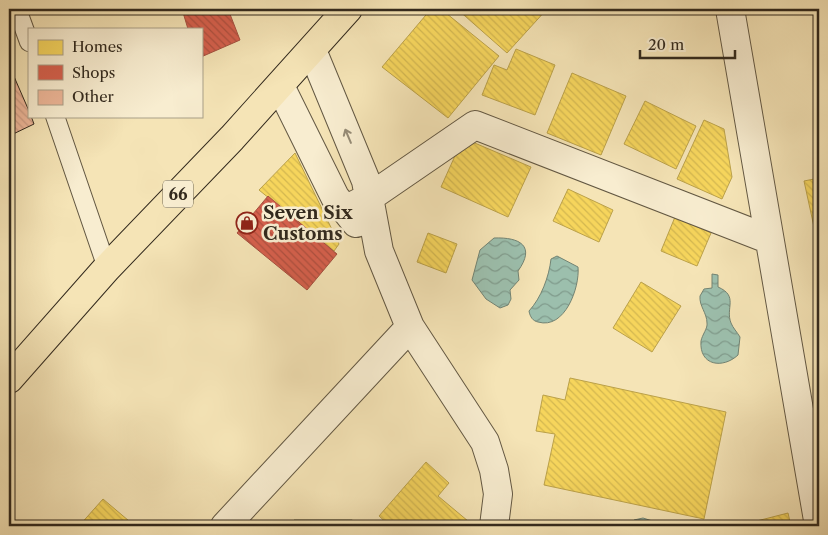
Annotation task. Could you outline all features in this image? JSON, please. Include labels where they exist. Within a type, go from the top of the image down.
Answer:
[{"type":"main road","name":"66","points":[[9,379],[107,268],[280,86],[348,9]]},
{"type":"street","points":[[730,9],[768,239],[819,526]]},
{"type":"street","points":[[312,50],[366,181],[379,252],[410,327],[484,442],[494,470],[498,494],[494,526]]},
{"type":"street","points":[[280,86],[335,197],[379,252]]},
{"type":"street","points":[[345,210],[370,197],[475,125],[768,239]]},
{"type":"street","points":[[225,526],[410,327]]},
{"type":"lane","points":[[17,9],[28,39]]},
{"type":"lane","points":[[55,118],[107,268]]},
{"type":"green space","points":[[294,520],[352,520],[360,526],[290,526]]},
{"type":"water","points":[[494,238],[518,241],[523,245],[526,255],[518,271],[519,280],[510,290],[511,299],[508,305],[500,308],[486,299],[472,280],[480,250]]},
{"type":"water","points":[[557,256],[578,267],[573,295],[569,305],[556,320],[548,323],[536,321],[532,318],[529,311],[544,287],[551,259]]},
{"type":"water","points":[[712,274],[718,275],[718,287],[728,294],[730,298],[729,312],[731,323],[740,337],[738,355],[726,362],[719,363],[713,363],[708,360],[701,349],[701,341],[707,325],[707,319],[700,296],[704,289],[712,288]]},
{"type":"water","points":[[643,518],[668,526],[628,526],[634,520]]},
{"type":"building: Homes","points":[[431,9],[441,9],[499,56],[448,118],[382,67]]},
{"type":"building: Homes","points":[[457,9],[547,9],[507,53]]},
{"type":"building: Homes","points":[[516,49],[555,65],[535,115],[482,95],[494,65],[507,70]]},
{"type":"building: Homes","points":[[572,73],[626,96],[601,155],[547,133]]},
{"type":"building: Homes","points":[[645,101],[696,126],[676,169],[624,144]]},
{"type":"building: Homes","points":[[704,120],[724,129],[732,177],[722,199],[677,179]]},
{"type":"building: Homes","points":[[463,138],[531,167],[508,217],[441,187]]},
{"type":"building: Homes","points":[[295,153],[339,244],[334,251],[259,190]]},
{"type":"building: Homes","points":[[819,178],[819,226],[814,227],[804,181]]},
{"type":"building: Homes","points":[[568,189],[613,210],[599,242],[553,221]]},
{"type":"building: Homes","points":[[675,217],[711,233],[697,266],[661,251]]},
{"type":"building: Homes","points":[[428,233],[457,244],[446,273],[417,262]]},
{"type":"building: Homes","points":[[641,282],[681,306],[652,352],[613,328]]},
{"type":"building: Homes","points":[[570,378],[726,412],[704,519],[544,485],[555,434],[536,431],[543,395],[565,400]]},
{"type":"building: Homes","points":[[426,462],[449,483],[438,496],[468,521],[463,526],[390,526],[379,516]]},
{"type":"building: Homes","points":[[103,499],[135,526],[79,526]]},
{"type":"building: Homes","points":[[788,513],[791,526],[745,526],[745,524]]},
{"type":"building: Shops","points":[[182,9],[228,9],[240,40],[202,57],[202,28],[188,28]]},
{"type":"building: Shops","points":[[268,196],[337,254],[307,290],[237,233]]},
{"type":"building: Other","points":[[9,65],[28,109],[28,118],[32,118],[34,124],[9,136]]},
{"type":"place","name":"Seven Six Customs","points":[[247,223]]}]
